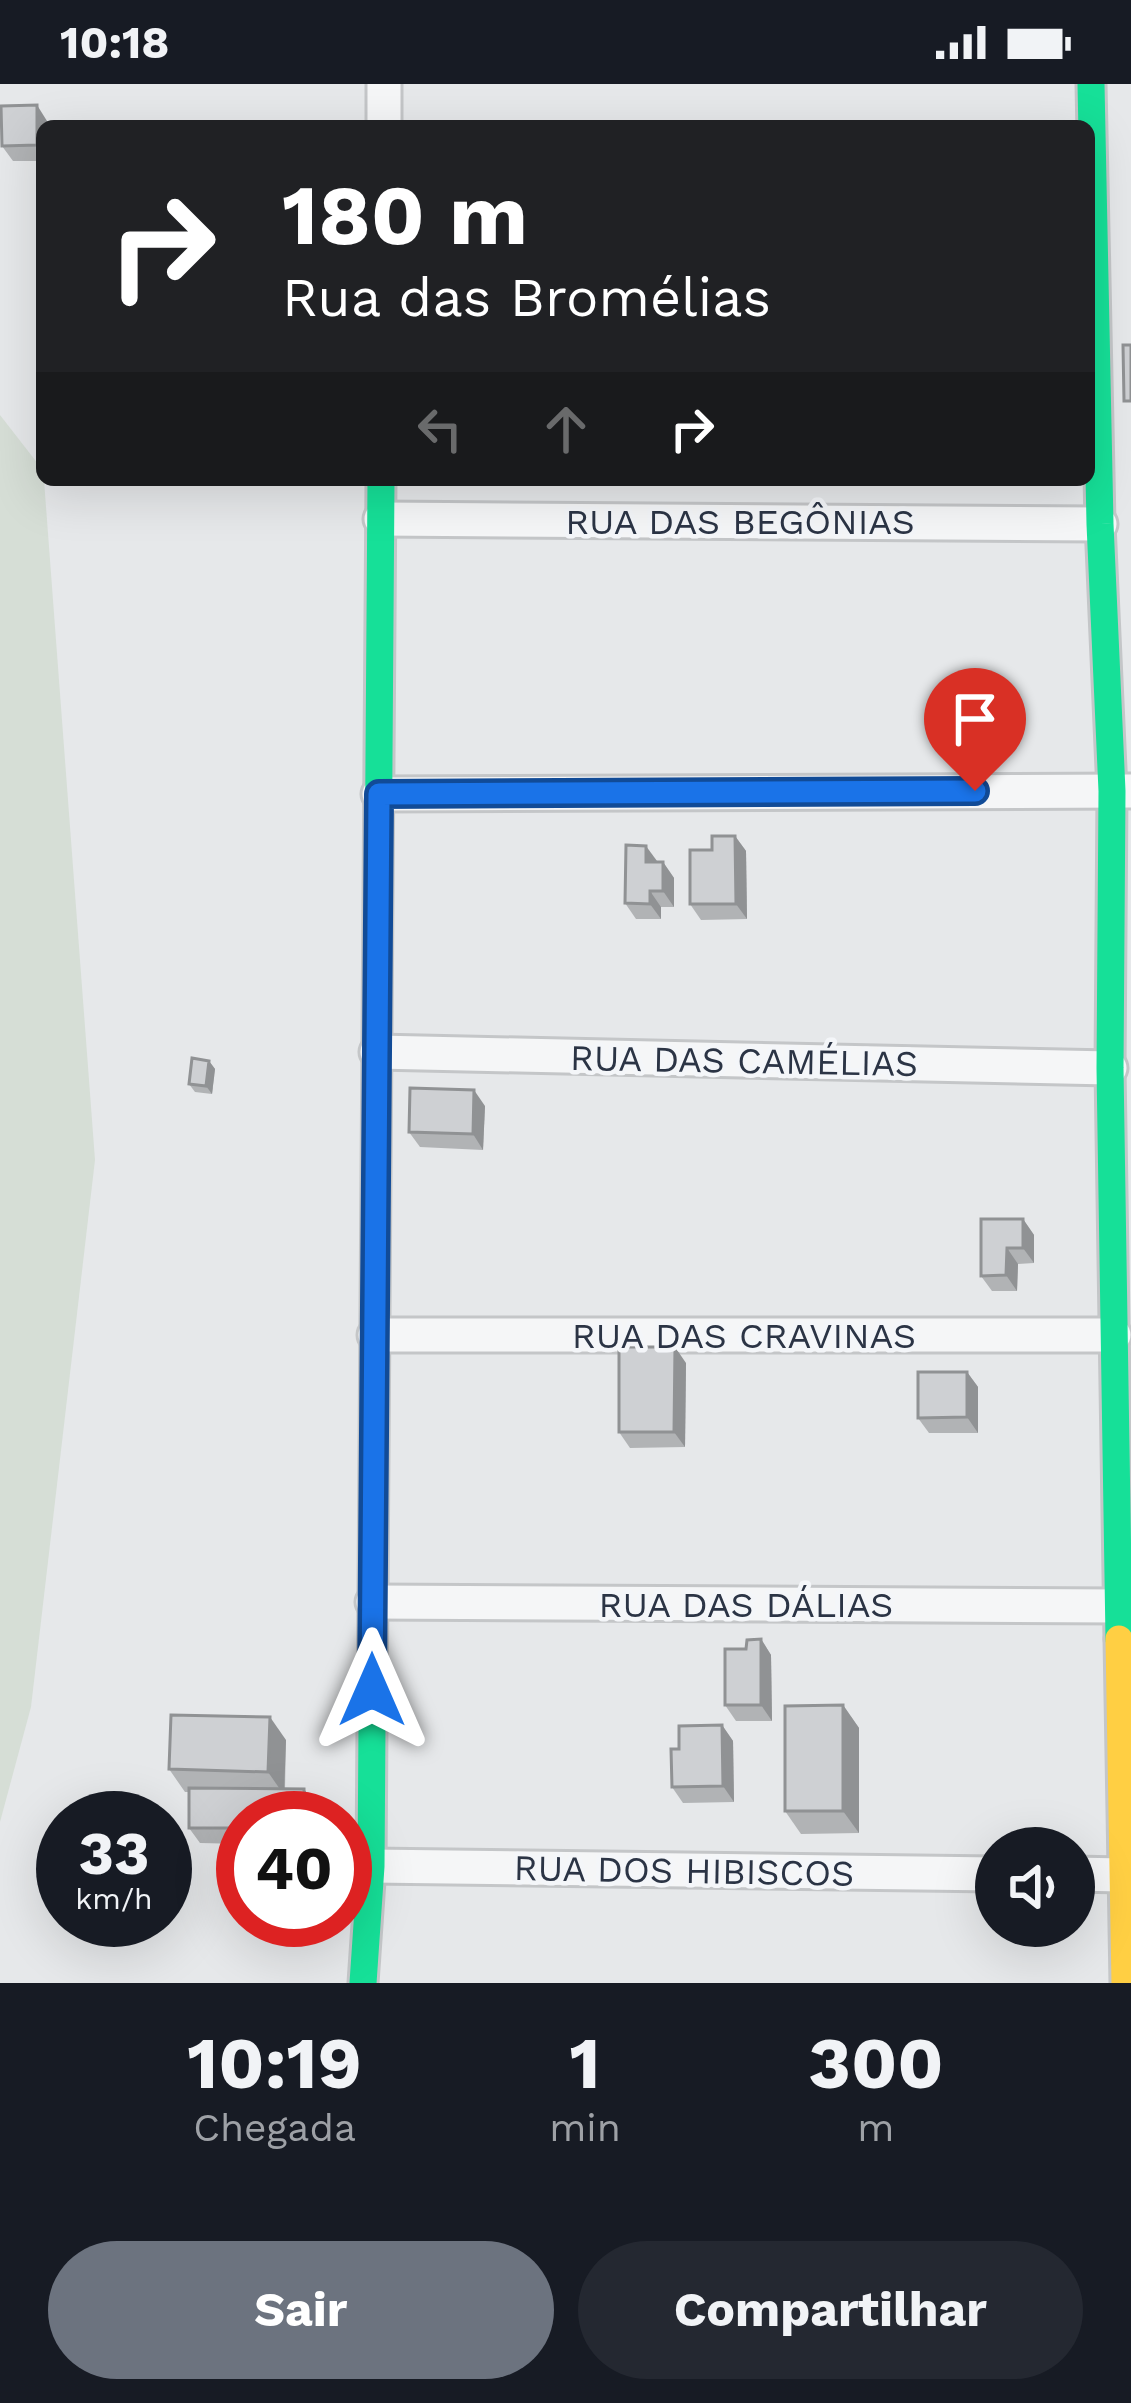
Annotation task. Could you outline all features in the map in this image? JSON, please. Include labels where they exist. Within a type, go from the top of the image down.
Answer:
[{"type":"street","points":[[384,84],[384,120]]},
{"type":"street","points":[[1090,84],[1090,120]]},
{"type":"street","points":[[1095,351],[1100,524],[1122,791],[1110,1068],[1124,1983]]},
{"type":"street","points":[[372,1791],[381,486]]},
{"type":"street","name":"RUA DAS BEGÔNIAS","points":[[381,519],[1100,524]]},
{"type":"street","points":[[379,794],[1122,791]]},
{"type":"street","name":"RUA DAS CAMÉLIAS","points":[[377,1052],[1110,1068]]},
{"type":"street","name":"RUA DAS CRAVINAS","points":[[375,1335],[1114,1335]]},
{"type":"street","name":"RUA DAS DÁLIAS","points":[[373,1601],[1120,1606]]},
{"type":"street","name":"RUA DOS HIBISCOS","points":[[372,1866],[975,1874]]},
{"type":"street","points":[[1095,1874],[1122,1875]]},
{"type":"street","points":[[363,1983],[365,1947]]},
{"type":"shaded area","points":[[0,415],[36,461],[36,486],[44,486],[95,1160],[31,1707],[0,1822]]},
{"type":"building","points":[[37,105],[36,145],[2,146],[1,106]]},
{"type":"building","points":[[1123,345],[1131,345],[1131,401],[1124,401]]},
{"type":"building","points":[[712,836],[735,836],[736,904],[690,904],[690,850],[712,850]]},
{"type":"building","points":[[626,845],[646,846],[646,862],[663,862],[663,891],[650,891],[650,904],[625,903]]},
{"type":"building","points":[[192,1058],[209,1061],[206,1086],[189,1084]]},
{"type":"building","points":[[410,1088],[474,1090],[473,1134],[409,1132]]},
{"type":"building","points":[[981,1219],[1023,1219],[1023,1248],[1007,1248],[1006,1275],[981,1276]]},
{"type":"building","points":[[619,1347],[675,1347],[674,1432],[619,1432]]},
{"type":"building","points":[[918,1372],[967,1372],[967,1417],[918,1418]]},
{"type":"building","points":[[761,1639],[761,1705],[725,1705],[725,1649],[746,1649],[747,1640]]},
{"type":"building","points":[[843,1705],[843,1811],[785,1811],[785,1706]]},
{"type":"building","points":[[171,1715],[270,1717],[268,1772],[169,1769]]},
{"type":"building","points":[[722,1725],[723,1786],[672,1787],[671,1749],[679,1749],[679,1726]]},
{"type":"building","points":[[304,1789],[216,1791],[216,1828],[192,1828],[189,1791]]},
{"type":"traffic: fast","points":[[1091,84],[1092,120]]},
{"type":"traffic: fast","points":[[1095,280],[1112,791],[1110,1068],[1119,1639]]},
{"type":"traffic: fast","points":[[363,1983],[371,1866],[381,486]]},
{"type":"traffic: slow","points":[[1119,1639],[1125,1983]]},
{"type":"route","points":[[372,1690],[379,794],[975,791]]}]
